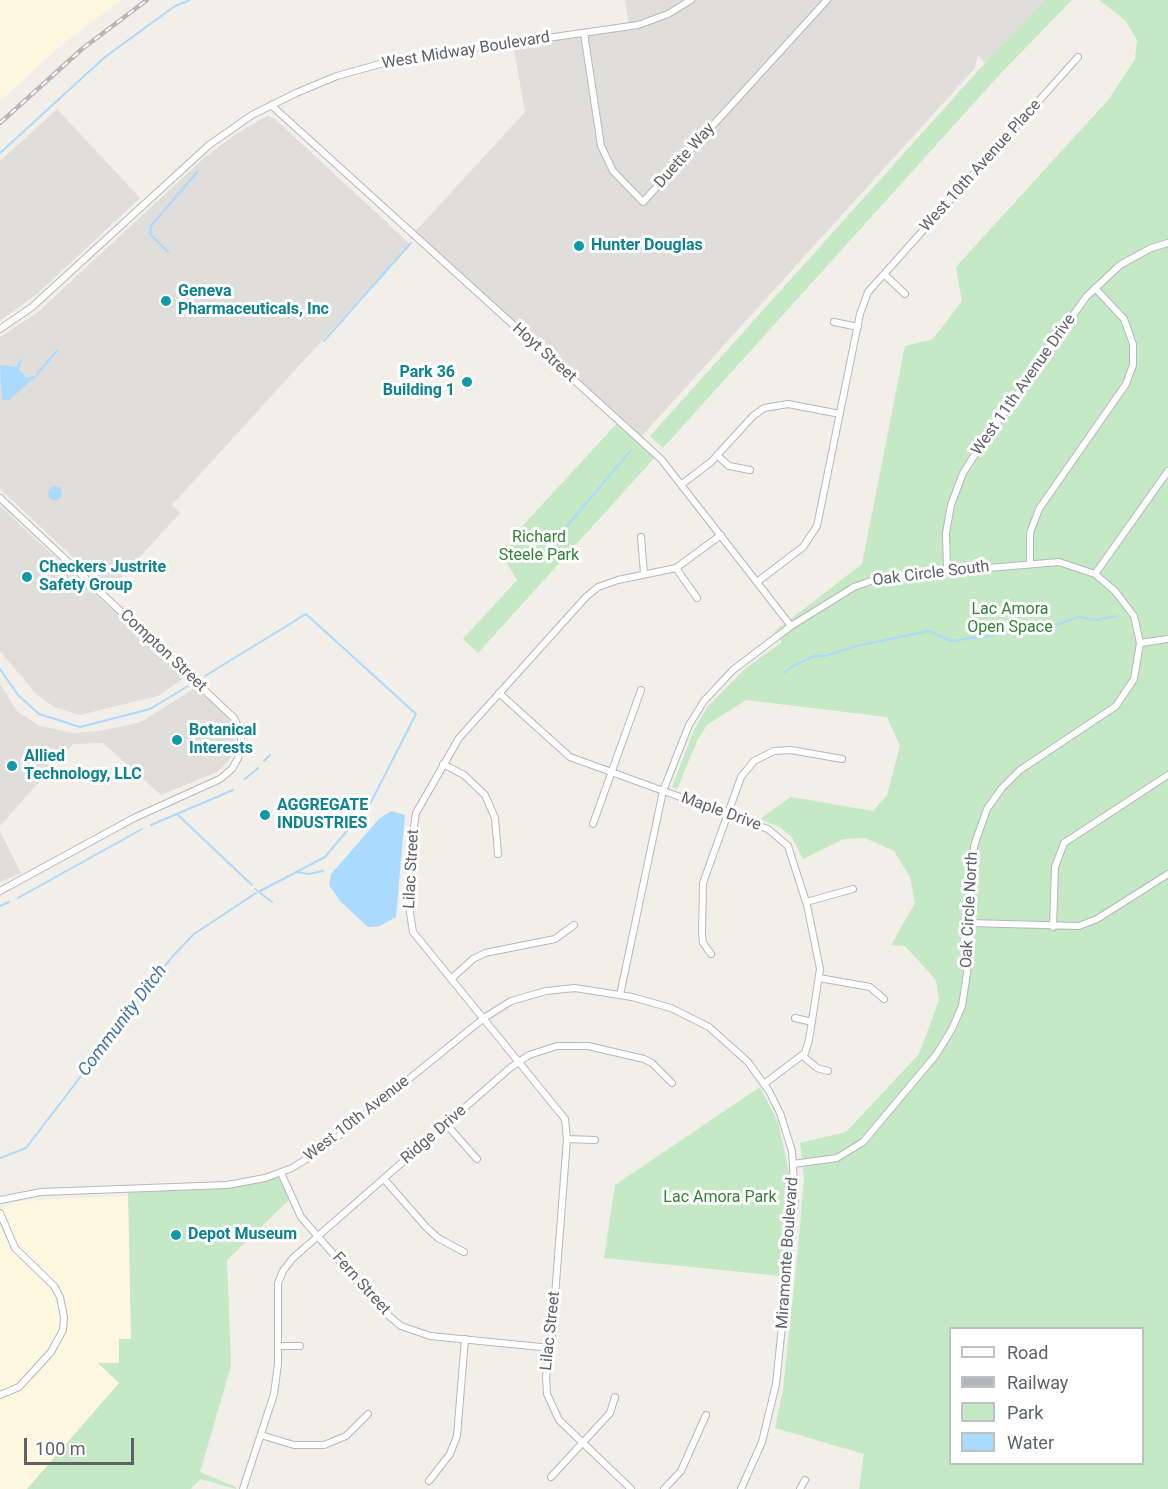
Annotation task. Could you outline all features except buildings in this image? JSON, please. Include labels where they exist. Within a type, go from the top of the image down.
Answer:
[{"type":"street","name":"West Midway Boulevard","points":[[0,329],[32,307],[209,145],[271,105],[337,76],[394,60],[638,25],[668,14],[691,0]]},
{"type":"street","name":"Duette Way","points":[[584,33],[601,146],[613,171],[644,202],[827,0]]},
{"type":"street","name":"West 10th Avenue Place","points":[[757,582],[803,547],[814,534],[821,513],[863,303],[884,274],[1078,57]]},
{"type":"street","name":"Hoyt Street","points":[[271,105],[661,459],[791,626]]},
{"type":"street","name":"West 11th Avenue Drive","points":[[947,570],[945,546],[948,516],[963,473],[1095,288],[1110,273],[1132,257],[1168,243]]},
{"type":"street","points":[[884,274],[905,294]]},
{"type":"street","points":[[1030,562],[1030,533],[1039,509],[1122,391],[1133,365],[1133,344],[1124,319],[1095,288]]},
{"type":"street","points":[[834,322],[858,327]]},
{"type":"street","points":[[682,484],[717,455],[753,416],[768,407],[788,404],[840,414]]},
{"type":"street","points":[[717,455],[729,466],[750,470]]},
{"type":"street","points":[[1095,574],[1168,471]]},
{"type":"street","name":"Compton Street","points":[[0,498],[192,678],[236,722],[241,733],[241,751],[227,775],[126,823],[0,891]]},
{"type":"street","name":"Lilac Street","points":[[632,1489],[559,1420],[551,1408],[546,1376],[551,1348],[567,1139],[565,1119],[517,1063],[484,1018],[413,932],[409,906],[416,813],[459,738],[598,587],[676,568],[721,535]]},
{"type":"street","points":[[641,537],[644,574]]},
{"type":"street","name":"Oak Circle South","points":[[620,995],[663,791],[689,725],[704,701],[734,670],[791,626],[865,583],[882,577],[1030,562],[1059,562],[1095,574],[1125,602],[1134,616],[1140,643]]},
{"type":"street","points":[[676,568],[697,598]]},
{"type":"street","points":[[1140,643],[1168,639]]},
{"type":"street","name":"Oak Circle North","points":[[793,1164],[825,1161],[856,1148],[874,1131],[936,1055],[952,1029],[962,1006],[967,974],[974,846],[980,825],[991,802],[1020,770],[1116,706],[1134,679],[1140,643]]},
{"type":"street","points":[[593,824],[641,690]]},
{"type":"street","name":"Maple Drive","points":[[499,693],[570,757],[768,829],[782,839],[793,855],[819,956],[819,978],[812,1022],[803,1056]]},
{"type":"street","points":[[711,954],[703,943],[702,893],[705,874],[741,777],[749,765],[764,755],[791,750],[842,759]]},
{"type":"street","points":[[443,764],[464,775],[484,795],[495,818],[498,854]]},
{"type":"street","points":[[1053,927],[1055,867],[1064,843],[1168,775]]},
{"type":"street","points":[[969,923],[1053,927],[1071,927],[1088,923],[1168,874]]},
{"type":"street","points":[[806,902],[853,890]]},
{"type":"street","points":[[451,979],[473,959],[484,953],[555,939],[574,925]]},
{"type":"street","points":[[819,978],[870,987],[884,999]]},
{"type":"street","name":"West 10th Avenue","points":[[0,1200],[41,1192],[235,1185],[281,1173],[325,1147],[484,1018],[512,1001],[546,991],[575,988],[620,995]]},
{"type":"street","name":"Miramonte Boulevard","points":[[620,995],[671,1008],[709,1027],[736,1049],[764,1084],[784,1124],[793,1164],[795,1201],[776,1384],[762,1442],[741,1489]]},
{"type":"street","points":[[795,1018],[812,1022]]},
{"type":"street","name":"Ridge Drive","points":[[243,1489],[274,1394],[278,1346],[277,1293],[281,1276],[293,1258],[517,1063],[549,1047],[588,1046],[644,1059],[652,1063],[672,1083]]},
{"type":"street","points":[[764,1084],[803,1056],[818,1068],[828,1071]]},
{"type":"street","points":[[446,1124],[477,1159]]},
{"type":"street","points":[[567,1139],[595,1140]]},
{"type":"street","name":"Fern Street","points":[[281,1173],[296,1209],[383,1311],[401,1326],[424,1335],[551,1348]]},
{"type":"street","points":[[384,1179],[438,1238],[464,1252]]},
{"type":"street","points":[[0,1213],[15,1248],[54,1286],[60,1297],[64,1317],[63,1330],[51,1352],[19,1387],[0,1395]]},
{"type":"street","points":[[429,1481],[450,1454],[457,1437],[465,1339]]},
{"type":"street","points":[[278,1346],[300,1346]]},
{"type":"street","points":[[551,1477],[610,1413],[615,1397]]},
{"type":"street","points":[[261,1435],[294,1445],[324,1444],[346,1436],[368,1414]]},
{"type":"street","points":[[664,1489],[681,1470],[706,1415]]},
{"type":"street","points":[[800,1489],[805,1480]]},
{"type":"shaded area","points":[[0,0],[121,0],[65,42],[0,101]]},
{"type":"shaded area","points":[[625,0],[1045,0],[985,63],[978,55],[975,68],[639,439],[412,235],[525,112],[513,44],[629,26]]},
{"type":"shaded area","points":[[57,109],[140,198],[37,294],[0,321],[0,161]]},
{"type":"shaded area","points":[[267,116],[275,119],[410,244],[172,505],[180,513],[109,591],[0,489],[0,337],[38,312],[205,157],[236,134]]},
{"type":"shaded area","points":[[0,506],[185,677],[158,696],[80,715],[54,707],[36,694],[0,651]]},
{"type":"shaded area","points":[[0,684],[18,712],[40,726],[73,733],[100,731],[141,722],[196,687],[231,721],[235,739],[230,759],[217,772],[161,795],[103,743],[73,744],[0,826]]},
{"type":"shaded area","points":[[0,831],[21,873],[0,882]]},
{"type":"shaded area","points":[[128,1196],[132,1369],[27,1489],[0,1489],[0,1208],[20,1201]]},
{"type":"green space","points":[[1045,0],[1072,0],[1000,74],[663,448],[650,436],[985,63]]},
{"type":"green space","name":"Lac Amora Open Space","points":[[1099,0],[1168,0],[1168,1489],[859,1489],[864,1454],[775,1428],[783,1390],[799,1238],[804,1177],[800,1143],[846,1132],[919,1054],[939,1000],[936,980],[905,946],[891,945],[915,903],[910,877],[894,851],[865,838],[844,839],[803,859],[792,837],[781,828],[760,819],[791,797],[873,811],[887,795],[900,746],[887,717],[746,700],[707,725],[698,739],[677,789],[672,787],[694,730],[708,706],[746,668],[782,642],[774,632],[862,564],[905,346],[933,339],[962,301],[956,267],[1109,99],[1135,59],[1137,40],[1125,20]]},
{"type":"green space","name":"Richard Steele Park","points":[[619,421],[657,455],[478,653],[463,639],[517,580],[504,558],[517,532]]},
{"type":"green space","name":"Lac Amora Park","points":[[760,1087],[778,1122],[789,1172],[790,1194],[781,1276],[604,1258],[615,1185]]},
{"type":"green space","points":[[281,1173],[291,1198],[227,1260],[231,1366],[200,1472],[236,1487],[236,1489],[200,1479],[191,1489],[27,1489],[119,1383],[98,1363],[119,1363],[119,1339],[131,1339],[128,1189],[227,1185]]},
{"type":"water","points":[[20,359],[22,360],[19,370],[27,378],[38,375],[9,400],[2,400],[0,365],[16,367]]},
{"type":"water","points":[[52,486],[58,486],[62,493],[58,500],[52,500],[48,496],[48,490]]},
{"type":"water","points":[[391,811],[405,815],[396,917],[380,926],[368,927],[340,901],[329,885],[331,874],[379,819]]},
{"type":"waterway","name":"Community Ditch","points":[[0,153],[105,57],[175,6],[190,0]]},
{"type":"waterway","points":[[168,252],[150,234],[151,226],[198,171]]},
{"type":"waterway","points":[[324,341],[411,243]]},
{"type":"waterway","points":[[37,374],[57,351]]},
{"type":"waterway","points":[[562,532],[631,450]]},
{"type":"waterway","name":"Community Ditch","points":[[205,676],[306,614],[416,714],[371,802],[325,857],[260,891]]},
{"type":"waterway","points":[[784,673],[814,656],[825,656],[856,646],[929,631],[951,641],[1010,633],[1030,633],[1041,626],[1059,624],[1079,617],[1096,620],[1116,616]]},
{"type":"waterway","name":"Community Ditch","points":[[0,669],[18,695],[39,714],[80,727],[150,709],[188,686]]},
{"type":"waterway","points":[[264,761],[270,755]]},
{"type":"waterway","points":[[245,779],[258,768]]},
{"type":"waterway","points":[[151,825],[233,790]]},
{"type":"waterway","points":[[178,815],[252,885]]},
{"type":"waterway","points":[[18,898],[142,829]]},
{"type":"waterway","points":[[296,872],[309,874],[323,871]]},
{"type":"waterway","points":[[255,889],[272,902]]},
{"type":"waterway","name":"Community Ditch","points":[[0,1158],[26,1148],[172,957],[194,934],[256,893]]},
{"type":"waterway","points":[[0,906],[9,902]]},
{"type":"railway","points":[[0,123],[82,49],[147,0]]},
{"type":"place","name":"Hunter Douglas","points":[[579,246]]},
{"type":"place","name":"Geneva Pharmaceuticals, Inc","points":[[166,301]]},
{"type":"place","name":"Park 36 Building 1","points":[[467,382]]},
{"type":"place","name":"Checkers Justrite Safety Group","points":[[27,577]]},
{"type":"place","name":"Botanical Interests","points":[[177,740]]},
{"type":"place","name":"Allied Technology, LLC","points":[[12,766]]},
{"type":"place","name":"AGGREGATE INDUSTRIES","points":[[265,815]]},
{"type":"place","name":"Depot Museum","points":[[176,1235]]}]
